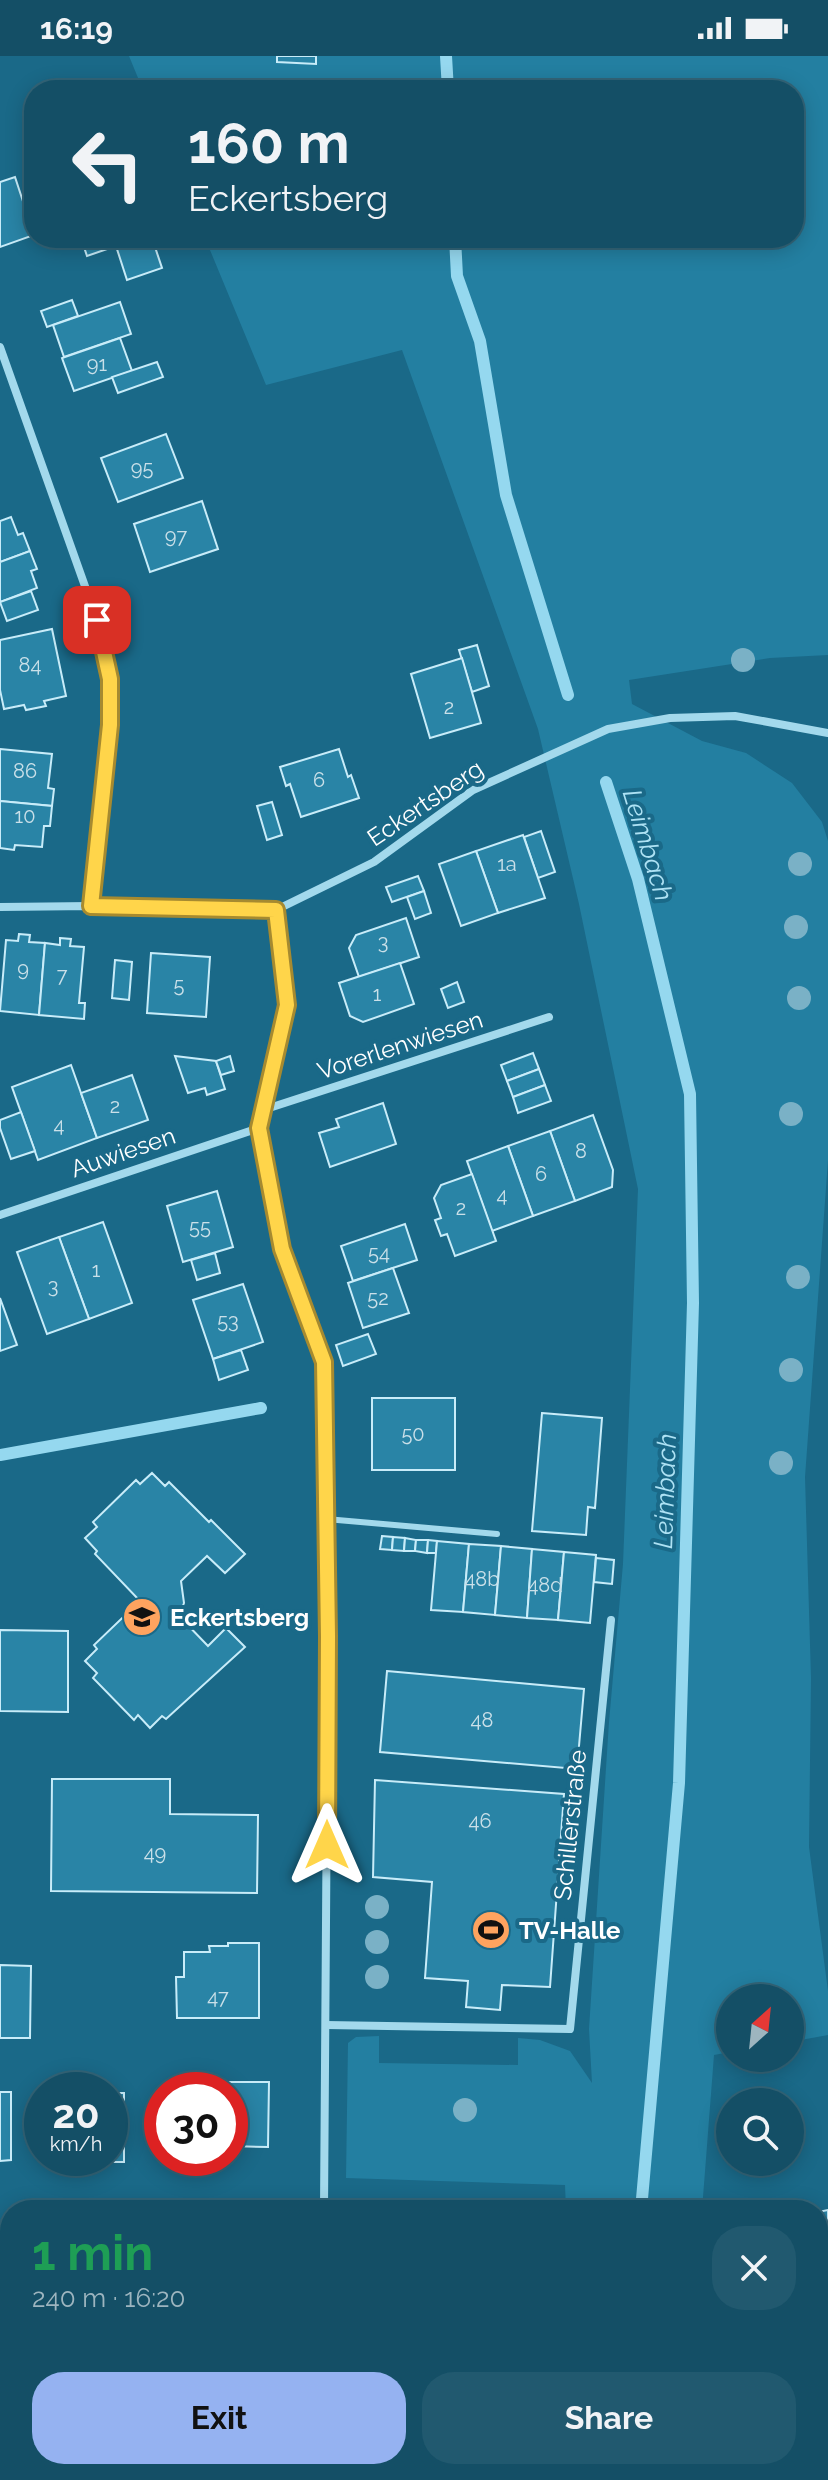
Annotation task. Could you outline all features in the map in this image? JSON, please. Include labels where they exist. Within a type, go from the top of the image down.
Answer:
[{"type":"street","points":[[0,347],[97,620],[110,679],[110,725],[91,906]]},
{"type":"street","name":"Eckertsberg","points":[[0,907],[276,910],[374,862],[473,790],[608,729],[670,718],[735,716],[828,733]]},
{"type":"street","points":[[276,910],[287,1005],[259,1128],[282,1249],[324,1362],[328,1651],[324,2200]]},
{"type":"street","name":"Vorerlenwiesen","points":[[263,1110],[549,1017]]},
{"type":"street","name":"Auwiesen","points":[[0,1215],[259,1128]]},
{"type":"street","name":"Schillerstraße","points":[[326,2025],[570,2029],[611,1620]]},
{"type":"lane","points":[[326,1519],[497,1534]]},
{"type":"shaded area","points":[[129,56],[828,56],[828,655],[770,658],[629,680],[632,704],[702,741],[746,753],[792,783],[822,822],[828,841],[828,1160],[805,1477],[811,1678],[809,1847],[828,1991],[828,2035],[804,2039],[804,1984],[716,1984],[716,2055],[703,2200],[566,2200],[565,2185],[346,2178],[348,2043],[356,2037],[379,2036],[379,2063],[518,2065],[518,2038],[540,2040],[570,2051],[592,2083],[589,2029],[609,1722],[623,1564],[638,1189],[579,904],[538,729],[402,350],[266,385],[209,248],[804,248],[804,80],[139,80]]},
{"type":"building","points":[[277,56],[316,56],[316,64],[277,62]]},
{"type":"building","points":[[15,177],[24,204],[24,239],[0,247],[0,182]]},
{"type":"building","points":[[84,248],[110,248],[87,256]]},
{"type":"building","points":[[117,248],[155,248],[162,268],[127,280]]},
{"type":"building","points":[[72,300],[78,316],[47,327],[41,311]]},
{"type":"building","points":[[120,302],[131,334],[64,357],[53,325]]},
{"type":"building","points":[[120,338],[132,371],[74,391],[62,358]]},
{"type":"building","points":[[157,362],[163,377],[118,393],[112,377]]},
{"type":"building","points":[[166,434],[183,478],[118,502],[101,458]]},
{"type":"building","points":[[202,501],[218,549],[150,572],[134,524]]},
{"type":"building","points":[[11,517],[18,535],[23,533],[30,551],[0,562],[0,521]]},
{"type":"building","points":[[30,551],[37,569],[31,571],[37,588],[0,602],[0,562]]},
{"type":"building","points":[[31,591],[38,610],[7,621],[0,602]]},
{"type":"building","points":[[52,629],[66,696],[44,701],[46,706],[26,710],[24,705],[4,709],[0,690],[0,640]]},
{"type":"building","points":[[477,645],[489,686],[472,692],[459,650]]},
{"type":"building","points":[[462,658],[481,723],[430,738],[411,674]]},
{"type":"building","points":[[0,749],[52,754],[48,788],[54,789],[52,806],[0,801]]},
{"type":"building","points":[[339,749],[359,798],[301,817],[290,784],[286,786],[280,767]]},
{"type":"building","points":[[0,801],[52,806],[50,826],[44,826],[42,847],[15,845],[14,850],[0,848]]},
{"type":"building","points":[[272,802],[282,835],[267,840],[257,806]]},
{"type":"building","points":[[541,831],[555,872],[538,878],[524,837]]},
{"type":"building","points":[[523,835],[545,898],[498,913],[476,851]]},
{"type":"building","points":[[476,851],[498,913],[461,926],[439,864]]},
{"type":"building","points":[[418,876],[424,891],[392,902],[386,887]]},
{"type":"building","points":[[424,891],[431,913],[415,919],[407,897]]},
{"type":"building","points":[[406,918],[419,957],[359,977],[349,948],[356,935]]},
{"type":"building","points":[[19,934],[30,935],[29,942],[45,943],[39,1015],[0,1011],[6,940],[18,941]]},
{"type":"building","points":[[60,938],[71,939],[70,946],[84,947],[79,1003],[85,1003],[84,1019],[39,1015],[45,943],[60,945]]},
{"type":"building","points":[[151,953],[210,957],[206,1017],[147,1013]]},
{"type":"building","points":[[115,960],[132,962],[129,1000],[112,998]]},
{"type":"building","points":[[400,963],[414,1004],[363,1022],[350,1016],[339,983]]},
{"type":"building","points":[[457,982],[464,1002],[448,1008],[441,989]]},
{"type":"building","points":[[533,1053],[539,1069],[507,1081],[501,1065]]},
{"type":"building","points":[[175,1056],[216,1061],[225,1089],[207,1095],[205,1088],[188,1093]]},
{"type":"building","points":[[230,1056],[234,1071],[221,1075],[216,1061]]},
{"type":"building","points":[[71,1065],[97,1138],[38,1160],[12,1087]]},
{"type":"building","points":[[539,1069],[545,1085],[513,1097],[507,1081]]},
{"type":"building","points":[[132,1075],[148,1120],[97,1138],[81,1093]]},
{"type":"building","points":[[545,1085],[551,1101],[518,1113],[513,1097]]},
{"type":"building","points":[[383,1103],[396,1144],[330,1167],[319,1133],[339,1127],[336,1119]]},
{"type":"building","points":[[21,1112],[35,1151],[11,1159],[0,1120]]},
{"type":"building","points":[[593,1115],[613,1170],[612,1187],[575,1201],[550,1131]]},
{"type":"building","points":[[550,1131],[575,1201],[533,1216],[508,1146]]},
{"type":"building","points":[[508,1146],[533,1216],[492,1231],[467,1161]]},
{"type":"building","points":[[472,1174],[496,1241],[455,1256],[447,1234],[441,1236],[435,1220],[441,1218],[434,1198],[441,1185]]},
{"type":"building","points":[[217,1191],[233,1247],[183,1262],[167,1206]]},
{"type":"building","points":[[103,1222],[132,1303],[89,1319],[59,1237]]},
{"type":"building","points":[[405,1224],[417,1260],[353,1281],[341,1246]]},
{"type":"building","points":[[59,1237],[89,1319],[47,1334],[17,1252]]},
{"type":"building","points":[[215,1253],[220,1273],[197,1280],[191,1260]]},
{"type":"building","points":[[393,1268],[409,1313],[363,1328],[348,1283]]},
{"type":"building","points":[[243,1284],[263,1342],[213,1359],[193,1300]]},
{"type":"building","points":[[0,1298],[17,1345],[0,1351]]},
{"type":"building","points":[[368,1334],[376,1354],[343,1366],[336,1345]]},
{"type":"building","points":[[241,1350],[248,1370],[219,1380],[213,1359]]},
{"type":"building","points":[[372,1398],[455,1398],[455,1470],[372,1470]]},
{"type":"building","points":[[542,1413],[602,1418],[595,1508],[588,1507],[586,1535],[532,1531]]},
{"type":"building","points":[[152,1473],[165,1486],[169,1482],[245,1554],[225,1573],[207,1556],[181,1581],[184,1603],[179,1616],[208,1646],[226,1628],[245,1647],[166,1719],[162,1716],[150,1728],[138,1715],[134,1720],[93,1678],[97,1673],[85,1661],[97,1649],[94,1645],[140,1601],[95,1554],[97,1551],[85,1538],[97,1527],[93,1522],[136,1480],[140,1484]]},
{"type":"building","points":[[382,1536],[393,1537],[392,1550],[380,1549]]},
{"type":"building","points":[[393,1537],[405,1538],[404,1551],[392,1550]]},
{"type":"building","points":[[405,1538],[416,1540],[415,1551],[404,1551]]},
{"type":"building","points":[[416,1540],[428,1540],[427,1553],[415,1551]]},
{"type":"building","points":[[428,1540],[437,1541],[436,1553],[427,1553]]},
{"type":"building","points":[[437,1541],[469,1544],[463,1612],[431,1610]]},
{"type":"building","points":[[469,1544],[501,1546],[495,1615],[463,1612]]},
{"type":"building","points":[[501,1546],[532,1549],[527,1618],[495,1615]]},
{"type":"building","points":[[532,1549],[564,1552],[558,1620],[527,1618]]},
{"type":"building","points":[[564,1552],[596,1555],[590,1623],[558,1620]]},
{"type":"building","points":[[596,1558],[614,1560],[612,1584],[594,1582]]},
{"type":"building","points":[[0,1630],[68,1631],[68,1712],[0,1711]]},
{"type":"building","points":[[387,1671],[584,1689],[577,1769],[380,1752]]},
{"type":"building","points":[[52,1779],[170,1779],[170,1814],[258,1815],[257,1893],[51,1891]]},
{"type":"building","name":"TV-Halle","points":[[375,1780],[564,1794],[550,1987],[502,1985],[500,2010],[466,2007],[468,1981],[425,1978],[432,1882],[373,1877]]},
{"type":"building","points":[[228,1943],[259,1943],[259,2018],[177,2018],[176,1977],[184,1977],[184,1952],[210,1952],[209,1946],[228,1946]]},
{"type":"building","points":[[0,1965],[31,1966],[30,2038],[0,2038]]},
{"type":"building","points":[[248,2082],[269,2082],[268,2147],[248,2146]]},
{"type":"building","points":[[0,2092],[11,2092],[11,2160],[0,2161]]},
{"type":"waterway","name":"Leimbach","points":[[446,56],[447,80]]},
{"type":"waterway","name":"Leimbach","points":[[456,248],[457,276],[480,341],[506,495],[568,695]]},
{"type":"waterway","name":"Leimbach","points":[[606,782],[638,879],[690,1094],[693,1303],[679,1783],[642,2200]]},
{"type":"waterway","points":[[0,1455],[261,1408]]},
{"type":"place","name":"Eckertsberg","points":[[142,1617]]},
{"type":"place","name":"TV-Halle","points":[[491,1930]]},
{"type":"route","points":[[97,620],[110,679],[110,725],[91,906],[276,910],[287,1005],[259,1128],[282,1249],[324,1362],[327,1845]]}]
